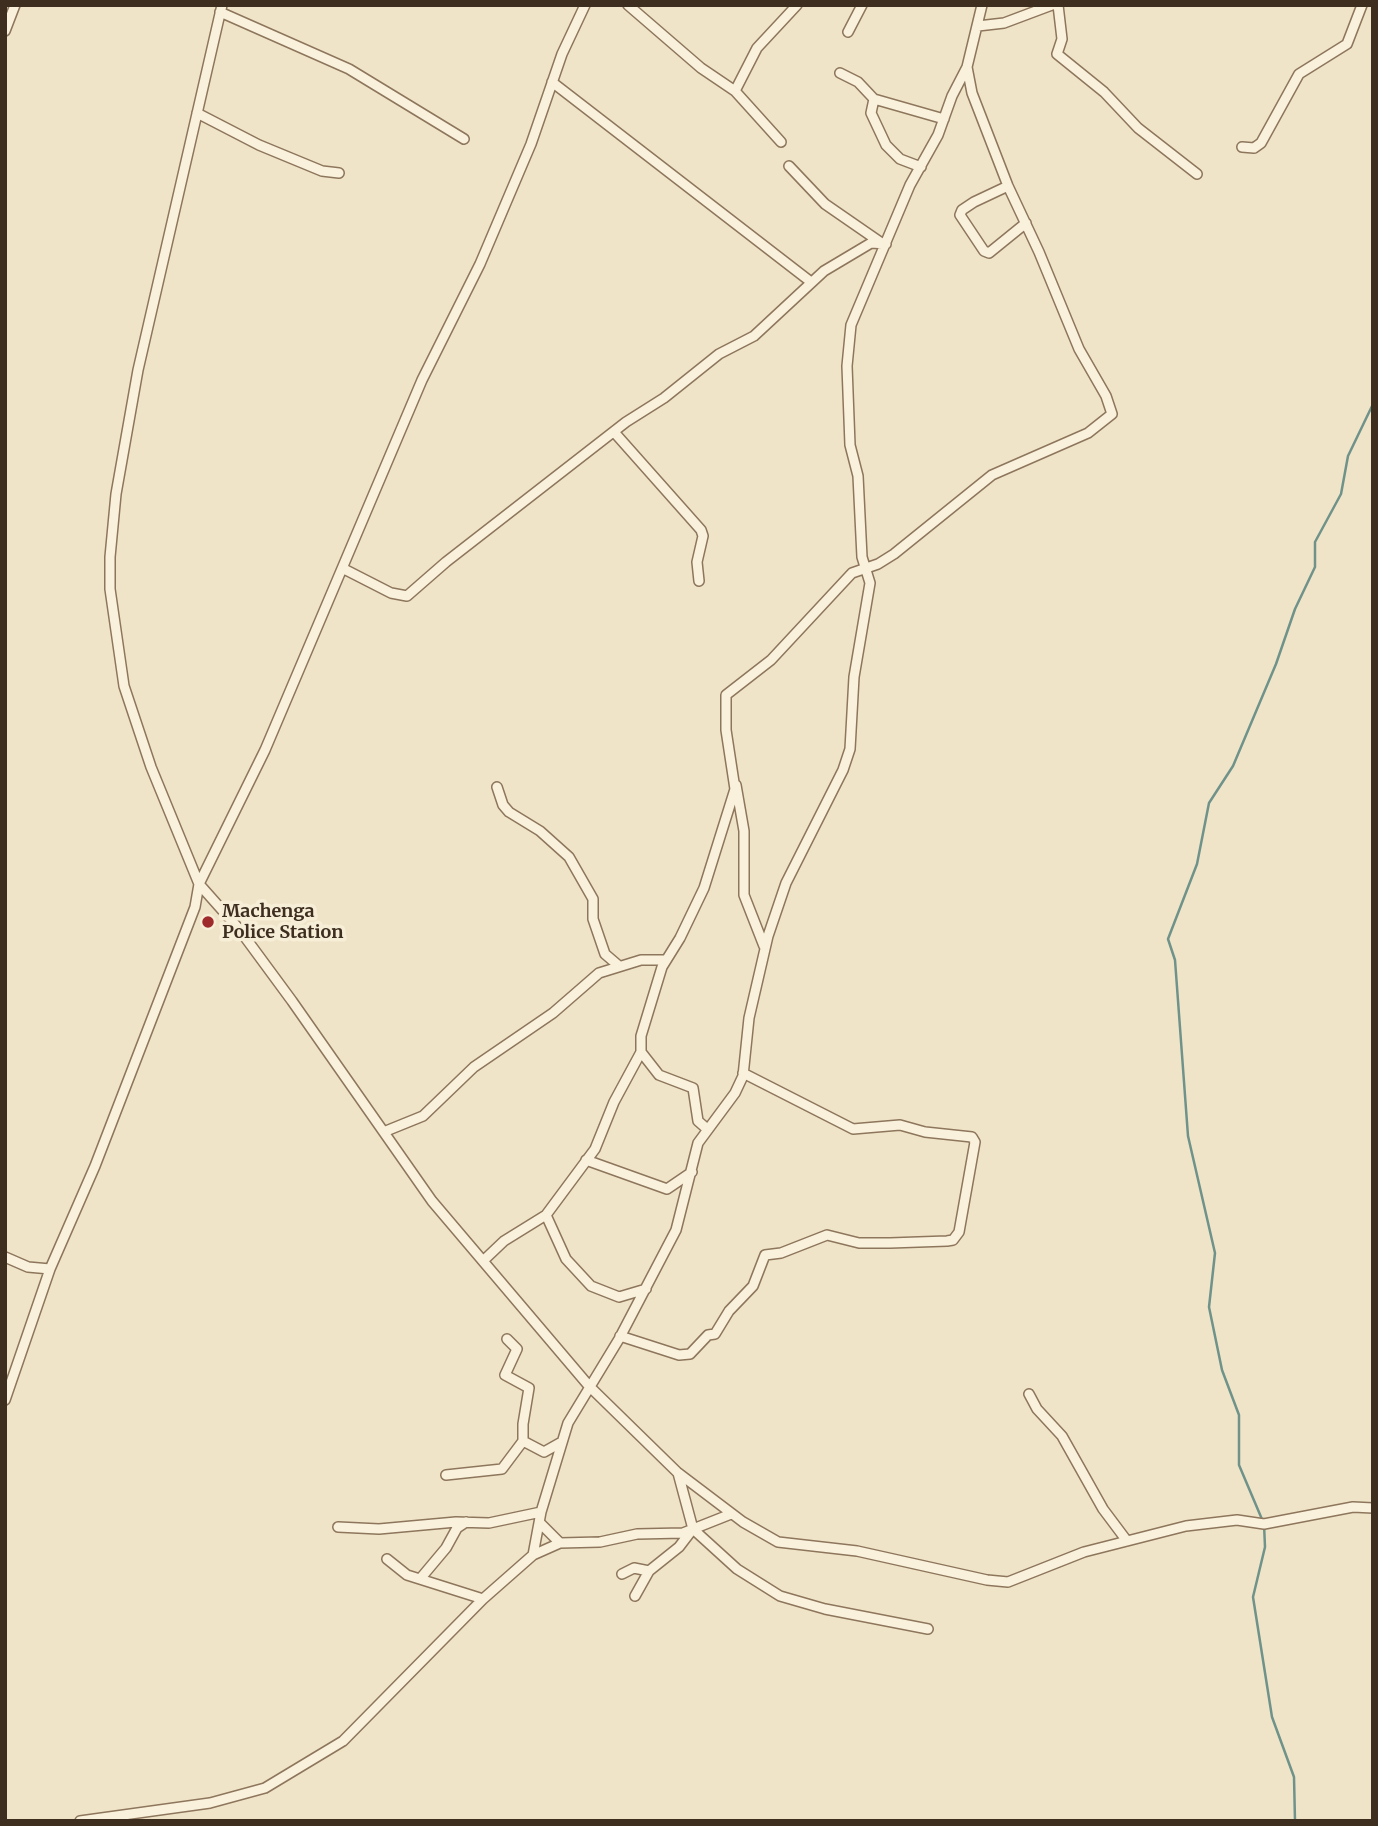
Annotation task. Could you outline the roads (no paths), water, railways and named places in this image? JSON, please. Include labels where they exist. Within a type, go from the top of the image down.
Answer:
[{"type":"street","points":[[5,31],[15,5]]},
{"type":"street","points":[[5,1399],[50,1269],[95,1166],[186,932],[195,907],[199,884],[265,750],[422,380],[490,240],[585,5]]},
{"type":"street","points":[[628,5],[701,68],[735,90],[781,142]]},
{"type":"street","points":[[735,90],[757,48],[796,5]]},
{"type":"street","points":[[848,32],[862,5]]},
{"type":"street","points":[[534,1555],[541,1512],[562,1441],[589,1386],[620,1336],[676,1230],[698,1143],[706,1128],[735,1093],[743,1073],[749,1018],[764,946],[786,883],[843,770],[850,749],[854,677],[870,590],[865,567],[858,477],[850,445],[848,344],[857,305],[883,243],[967,67],[982,5]]},
{"type":"street","points":[[978,26],[1004,23],[1052,5]]},
{"type":"street","points":[[1058,5],[1062,39],[1057,54],[1104,92],[1138,128],[1197,174]]},
{"type":"street","points":[[1242,147],[1254,148],[1261,142],[1299,74],[1347,44],[1362,5]]},
{"type":"street","points":[[464,139],[349,69],[221,9],[136,382],[116,494],[110,589],[124,687],[151,767],[199,884],[246,939],[386,1131],[432,1201],[589,1386],[677,1472],[731,1514],[778,1542],[857,1551],[996,1581],[1021,1578],[1084,1552],[1223,1521],[1264,1524],[1353,1507],[1373,1508]]},
{"type":"street","points":[[764,946],[744,895],[744,831],[726,730],[726,695],[771,660],[852,573],[878,564],[894,554],[992,475],[1088,433],[1112,414],[1106,396],[1079,349],[1008,186],[972,93],[967,67]]},
{"type":"street","points":[[840,73],[858,82],[874,99],[944,119]]},
{"type":"street","points":[[552,82],[811,282]]},
{"type":"street","points":[[874,99],[871,113],[886,145],[900,159],[921,167]]},
{"type":"street","points":[[197,113],[258,145],[322,171],[339,173]]},
{"type":"street","points":[[789,166],[825,204],[883,243]]},
{"type":"street","points":[[1008,186],[974,202],[962,210],[960,215],[984,251],[989,253],[1026,223]]},
{"type":"street","points":[[344,569],[404,598],[614,432],[664,398],[719,354],[754,336],[811,282],[843,258],[871,243],[883,243]]},
{"type":"street","points":[[614,432],[701,530],[699,581]]},
{"type":"street","points":[[484,1260],[504,1241],[546,1215],[600,1139],[626,1075],[641,1052],[641,1036],[666,960],[680,938],[704,888],[735,780]]},
{"type":"street","points":[[497,787],[503,805],[509,812],[540,831],[569,857],[593,900],[593,919],[605,954],[619,966]]},
{"type":"street","points":[[386,1131],[423,1116],[474,1068],[553,1013],[599,973],[641,960],[666,960]]},
{"type":"street","points":[[641,1052],[659,1075],[693,1088],[698,1121],[706,1128]]},
{"type":"street","points":[[620,1336],[679,1355],[690,1354],[708,1335],[715,1334],[729,1311],[753,1286],[765,1255],[781,1253],[827,1236],[859,1243],[890,1243],[947,1241],[953,1240],[959,1233],[975,1142],[972,1137],[925,1132],[900,1125],[853,1129],[743,1073]]},
{"type":"street","points":[[586,1160],[667,1189],[691,1172]]},
{"type":"street","points":[[546,1215],[566,1259],[591,1286],[618,1297],[646,1289]]},
{"type":"street","points":[[5,1257],[28,1267],[50,1269]]},
{"type":"street","points":[[446,1475],[502,1469],[523,1441],[529,1388],[505,1374],[517,1349],[507,1339]]},
{"type":"street","points":[[1029,1394],[1037,1409],[1062,1436],[1103,1509],[1127,1541]]},
{"type":"street","points":[[523,1441],[544,1452],[562,1441]]},
{"type":"street","points":[[677,1472],[693,1529],[737,1569],[791,1601],[928,1629]]},
{"type":"street","points":[[338,1527],[489,1523],[541,1512]]},
{"type":"street","points":[[80,1821],[210,1803],[265,1788],[344,1741],[483,1600],[534,1555],[560,1543],[600,1542],[637,1534],[683,1533],[731,1514]]},
{"type":"street","points":[[420,1579],[446,1548],[457,1528],[466,1522]]},
{"type":"street","points":[[540,1523],[560,1543]]},
{"type":"street","points":[[635,1596],[649,1571],[679,1547],[693,1529]]},
{"type":"street","points":[[387,1559],[399,1571],[483,1600]]},
{"type":"street","points":[[622,1574],[634,1568],[649,1571]]},
{"type":"waterway","points":[[1295,1821],[1294,1777],[1272,1717],[1253,1597],[1265,1547],[1264,1524],[1239,1465],[1239,1415],[1222,1370],[1209,1307],[1215,1253],[1188,1136],[1175,960],[1168,939],[1197,864],[1209,803],[1233,766],[1276,664],[1295,609],[1315,567],[1315,542],[1341,494],[1348,456],[1373,404]]},
{"type":"place","name":"Machenga Police Station","points":[[208,922]]}]
